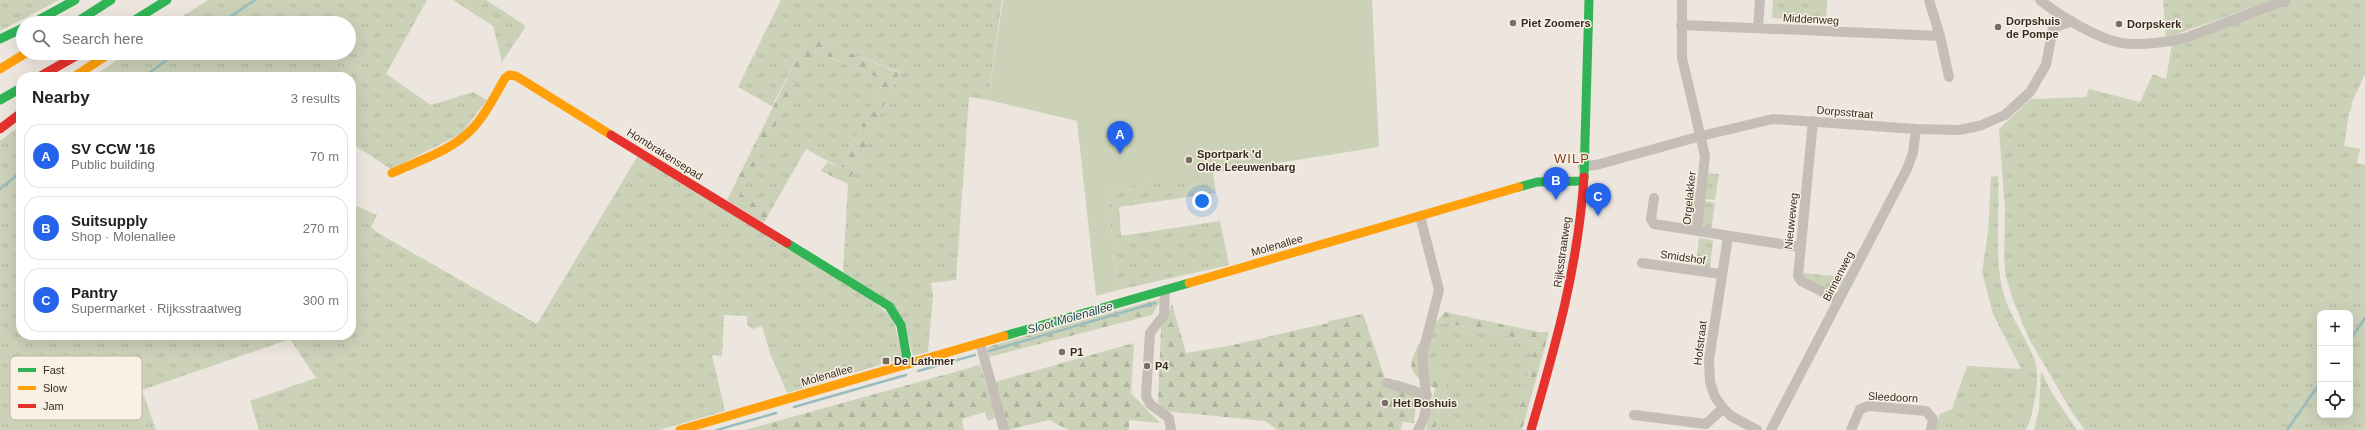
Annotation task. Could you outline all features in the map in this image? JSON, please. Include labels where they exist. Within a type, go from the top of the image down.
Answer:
[{"type":"main road","points":[[45,16],[74,0]]},
{"type":"main road","points":[[86,16],[111,0]]},
{"type":"main road","points":[[142,16],[168,0]]},
{"type":"main road","points":[[153,16],[168,0]]},
{"type":"main road","name":"Rijksstraatweg","points":[[1531,430],[1568,294],[1578,235],[1583,180],[1589,0]]},
{"type":"main road","points":[[0,39],[16,31]]},
{"type":"main road","points":[[0,69],[16,59]]},
{"type":"main road","points":[[48,72],[69,60]]},
{"type":"main road","points":[[82,72],[100,60]]},
{"type":"main road","name":"Hombrakensepad","points":[[392,172],[450,146],[466,135],[480,121],[506,78],[509,75],[516,76],[889,306],[894,311],[900,324],[908,364]]},
{"type":"main road","points":[[0,100],[16,91]]},
{"type":"main road","points":[[0,129],[16,117]]},
{"type":"main road","name":"Molenallee","points":[[680,430],[1537,182],[1583,180]]},
{"type":"street","name":"Orgelakker","points":[[1682,0],[1682,58],[1701,136],[1705,162],[1697,230],[1800,247]]},
{"type":"street","points":[[1758,28],[1760,0]]},
{"type":"street","points":[[1929,0],[1940,36],[1949,77]]},
{"type":"street","points":[[2040,0],[2050,8],[2072,21],[2120,43],[2177,40],[2286,0]]},
{"type":"street","name":"Dorpsstraat","points":[[1583,166],[1599,164],[1701,136],[1773,119],[1916,130],[1968,129],[1986,124],[2005,115],[2030,92],[2042,73],[2048,56],[2053,28],[2050,8]]},
{"type":"street","points":[[2053,28],[2072,21]]},
{"type":"street","name":"Middenweg","points":[[1681,25],[1940,36]]},
{"type":"street","name":"Nieuweweg","points":[[1813,121],[1800,247],[1799,279],[1839,300]]},
{"type":"street","name":"Binnenweg","points":[[1771,430],[1907,168],[1913,153],[1916,130]]},
{"type":"street","points":[[1654,198],[1651,219],[1654,224],[1697,230]]},
{"type":"street","points":[[1418,430],[1426,410],[1427,395],[1422,361],[1439,290],[1420,216]]},
{"type":"street","name":"Hofstraat","points":[[1728,236],[1721,274],[1708,368],[1711,388],[1723,408],[1736,418],[1757,430]]},
{"type":"street","name":"Smidshof","points":[[1642,263],[1721,274]]},
{"type":"street","points":[[1165,290],[1164,315],[1150,333],[1146,392],[1150,404],[1169,418],[1171,430]]},
{"type":"street","points":[[980,343],[1004,430]]},
{"type":"street","points":[[1387,383],[1427,395]]},
{"type":"street","name":"Sleedoorn","points":[[1851,430],[1860,409],[1869,406],[1926,411],[1933,419],[1931,430]]},
{"type":"street","points":[[1634,415],[1706,424],[1723,408]]},
{"type":"green space","points":[[0,0],[59,0],[29,16],[16,16],[16,23],[0,31]]},
{"type":"green space","points":[[208,0],[427,0],[386,74],[431,105],[473,92],[487,100],[461,134],[391,169],[356,146],[356,72],[100,72],[118,60],[356,60],[356,16],[183,16]]},
{"type":"green space","points":[[453,0],[486,0],[526,26],[502,62],[493,26]]},
{"type":"green space","points":[[781,0],[1002,0],[988,100],[969,97],[956,280],[931,283],[933,295],[928,352],[913,356],[904,321],[843,272],[848,184],[899,72],[808,37],[772,106],[738,87]]},
{"type":"green space","name":"Sportpark 'd Olde Leeuwenbarg","points":[[1003,0],[1372,0],[1379,147],[1107,190],[1118,290],[1096,296],[1077,121],[988,100]]},
{"type":"green space","points":[[1773,0],[1827,0],[1826,21],[1772,18]]},
{"type":"green space","points":[[2163,0],[2273,0],[2166,38]]},
{"type":"green space","points":[[2291,0],[2365,0],[2365,74],[2352,102],[2351,111],[2349,112],[2344,146],[2360,149],[2357,163],[2365,165],[2365,430],[2085,430],[2073,414],[2029,339],[2013,300],[2006,277],[2004,259],[2005,210],[1999,129],[2031,99],[2086,97],[2089,89],[2140,102],[2153,74],[2166,79],[2172,44]]},
{"type":"green space","points":[[808,36],[899,73],[848,184],[821,171],[827,162],[841,168],[884,80],[813,50],[741,194],[770,212],[764,223],[727,200]]},
{"type":"green space","points":[[813,50],[884,80],[841,168],[806,149],[770,212],[740,194]]},
{"type":"green space","points":[[16,129],[16,340],[287,340],[142,390],[156,430],[0,430],[0,141]]},
{"type":"green space","points":[[639,154],[871,299],[893,318],[903,358],[787,393],[770,353],[762,326],[753,329],[747,325],[747,316],[724,315],[722,356],[712,355],[725,411],[659,430],[259,430],[250,401],[316,378],[291,340],[356,340],[356,206],[377,215],[371,227],[378,233],[537,324]]},
{"type":"green space","points":[[1213,172],[1216,193],[1119,207],[1121,236],[1220,221],[1229,265],[1118,290],[1107,190]]},
{"type":"green space","points":[[1708,173],[1719,174],[1715,200],[1704,199]]},
{"type":"green space","points":[[1998,176],[1998,249],[2000,278],[2006,301],[2031,352],[2037,368],[2037,386],[2031,416],[2026,430],[1935,430],[1940,414],[1952,409],[1967,366],[2021,369],[1993,314],[1982,272],[1988,233],[1991,177]]},
{"type":"green space","points":[[1692,191],[1697,192],[1693,223],[1688,226]]},
{"type":"green space","points":[[1704,201],[1715,203],[1711,231],[1702,228]]},
{"type":"green space","points":[[1699,238],[1713,240],[1710,268],[1696,265]]},
{"type":"green space","points":[[1801,273],[1845,277],[1839,289],[1831,292],[1804,277]]},
{"type":"green space","points":[[1162,298],[1152,315],[989,357],[987,347]]},
{"type":"green space","points":[[1172,304],[1186,353],[1228,346],[1363,314],[1386,381],[1397,380],[1418,387],[1414,423],[1402,422],[1401,430],[1278,430],[1265,421],[1165,411],[1158,402],[1161,328]]},
{"type":"green space","points":[[1445,312],[1539,332],[1549,332],[1522,430],[1513,430],[1537,342],[1437,321]]},
{"type":"green space","points":[[1437,321],[1537,342],[1513,430],[1435,430],[1447,379],[1412,360],[1417,347]]},
{"type":"green space","points":[[1134,343],[1131,393],[1160,423],[1129,420],[1129,430],[1069,430],[1049,420],[1008,430],[995,382]]},
{"type":"green space","points":[[1412,360],[1447,379],[1435,430],[1426,430],[1435,388],[1421,381],[1414,374],[1411,365]]},
{"type":"green space","points":[[980,365],[996,418],[988,421],[985,412],[962,419],[964,430],[745,430]]},
{"type":"green space","points":[[2041,371],[2052,393],[2077,430],[2034,430],[2039,409]]},
{"type":"waterway","points":[[231,16],[255,0]]},
{"type":"waterway","points":[[150,72],[167,60]]},
{"type":"waterway","points":[[0,189],[16,176]]},
{"type":"waterway","name":"Sloot Molenallee","points":[[989,351],[1155,303]]},
{"type":"waterway","points":[[2353,336],[2365,318]]},
{"type":"waterway","name":"Sloot Molenallee","points":[[918,371],[975,355]]},
{"type":"waterway","name":"Sloot Molenallee","points":[[794,407],[906,375]]},
{"type":"waterway","points":[[2287,430],[2317,387]]},
{"type":"waterway","name":"Sloot Molenallee","points":[[717,430],[776,413]]},
{"type":"traffic: fast","points":[[46,16],[75,0]]},
{"type":"traffic: fast","points":[[86,16],[111,0]]},
{"type":"traffic: fast","points":[[141,16],[167,0]]},
{"type":"traffic: fast","points":[[1584,177],[1589,0]]},
{"type":"traffic: fast","points":[[0,39],[16,31]]},
{"type":"traffic: fast","points":[[0,100],[16,91]]},
{"type":"traffic: fast","points":[[1519,187],[1537,182],[1583,181]]},
{"type":"traffic: fast","points":[[787,243],[889,306],[901,325],[908,364]]},
{"type":"traffic: fast","points":[[1004,336],[1189,283]]},
{"type":"traffic: slow","points":[[0,69],[16,59]]},
{"type":"traffic: slow","points":[[82,72],[100,60]]},
{"type":"traffic: slow","points":[[392,173],[446,149],[465,136],[482,116],[505,78],[509,75],[516,76],[611,135]]},
{"type":"traffic: slow","points":[[1189,283],[1519,187]]},
{"type":"traffic: slow","points":[[680,430],[1004,336]]},
{"type":"traffic: jam","points":[[48,72],[69,60]]},
{"type":"traffic: jam","points":[[0,129],[16,117]]},
{"type":"traffic: jam","points":[[611,135],[787,243]]},
{"type":"traffic: jam","points":[[1531,430],[1565,305],[1577,242],[1584,177]]},
{"type":"place","name":"Piet Zoomers","points":[[1513,23]]},
{"type":"place","name":"Dorpskerk","points":[[2119,24]]},
{"type":"place","name":"Dorpshuis de Pompe","points":[[1998,27]]},
{"type":"place","name":"SV CCW '16","points":[[1120,154]]},
{"type":"place","name":"Sportpark 'd Olde Leeuwenbarg","points":[[1189,160]]},
{"type":"place","name":"Suitsupply","points":[[1556,200]]},
{"type":"place","name":"Pantry","points":[[1598,216]]},
{"type":"place","name":"P1","points":[[1062,352]]},
{"type":"place","name":"De Lathmer","points":[[886,361]]},
{"type":"place","name":"P4","points":[[1147,366]]},
{"type":"place","name":"Het Boshuis","points":[[1385,403]]},
{"type":"district","name":"WILP","points":[[1572,158]]}]
